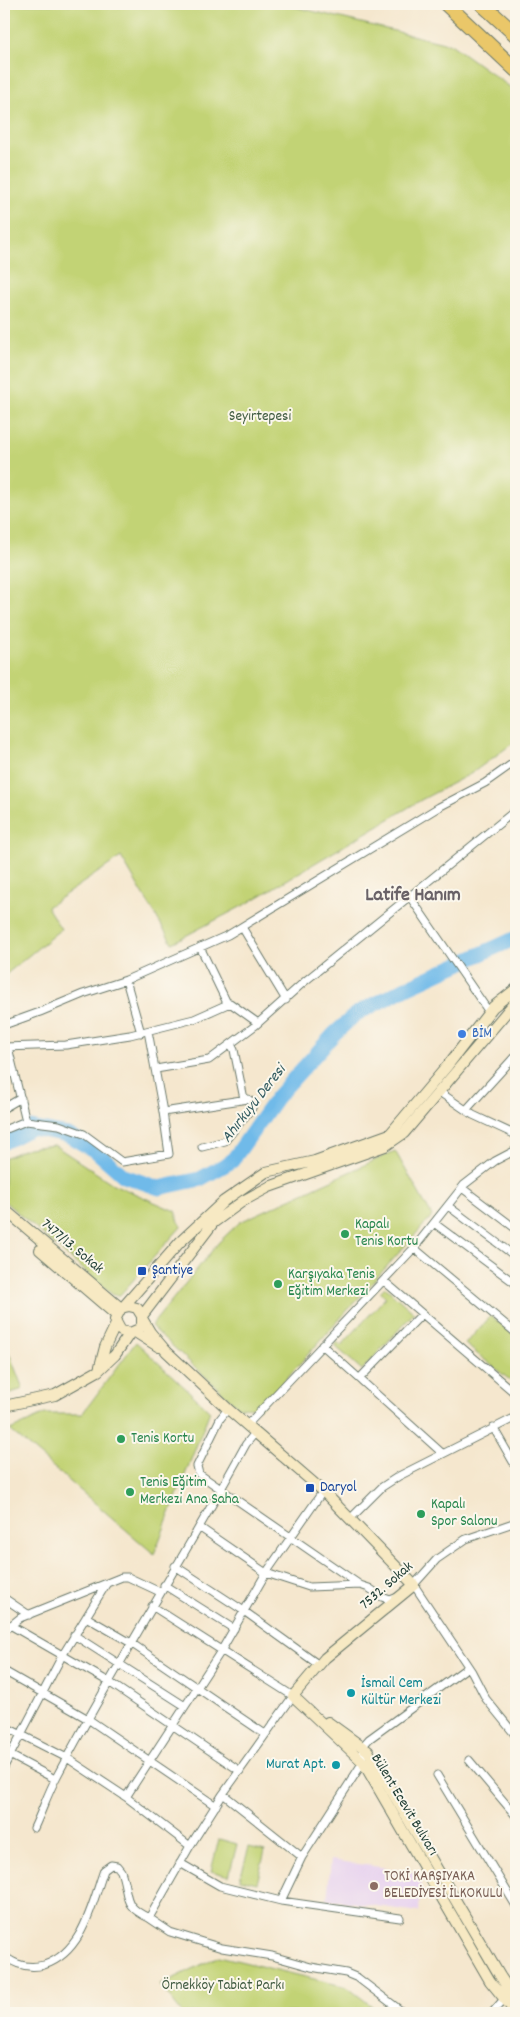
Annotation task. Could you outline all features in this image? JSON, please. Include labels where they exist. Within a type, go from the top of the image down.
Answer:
[{"type":"highway","points":[[446,4],[516,70]]},
{"type":"highway","points":[[482,4],[516,35]]},
{"type":"street","points":[[4,1025],[83,994],[126,980],[200,948],[242,927],[439,807],[485,783],[516,761]]},
{"type":"street","points":[[156,1069],[209,1060],[232,1044],[286,1000],[304,982],[515,813]]},
{"type":"street","points":[[410,897],[490,1012]]},
{"type":"street","points":[[242,927],[286,1000]]},
{"type":"street","points":[[200,948],[227,1003]]},
{"type":"street","points":[[4,1130],[26,1121],[59,1125],[84,1134],[122,1162],[168,1154],[156,1069],[126,980]]},
{"type":"street","points":[[98,1371],[105,1347],[119,1314],[180,1242],[224,1201],[266,1172],[314,1160],[390,1134],[490,1012],[516,989]]},
{"type":"street","points":[[4,1406],[55,1395],[98,1371],[116,1355],[133,1332],[142,1325],[142,1318],[214,1223],[243,1201],[269,1187],[385,1146],[404,1133],[516,1001]]},
{"type":"street","points":[[26,1121],[6,1047],[66,1045],[145,1032],[194,1019],[227,1003],[235,1005],[258,1023]]},
{"type":"street","points":[[232,1044],[244,1100]]},
{"type":"street","points":[[466,1110],[516,1055]]},
{"type":"street","points":[[438,1091],[466,1110],[516,1135]]},
{"type":"street","points":[[4,1108],[21,1098]]},
{"type":"street","points":[[163,1112],[252,1100],[253,1106],[230,1136],[221,1143],[202,1146]]},
{"type":"street","points":[[247,1425],[414,1248],[462,1188],[495,1161],[516,1150]]},
{"type":"street","points":[[462,1188],[516,1229]]},
{"type":"street","points":[[448,1206],[516,1257]]},
{"type":"street","name":"7477/13. Sokak","points":[[4,1209],[119,1314]]},
{"type":"street","name":"7477/13. Sokak","points":[[4,1218],[119,1314]]},
{"type":"street","points":[[434,1223],[515,1282]]},
{"type":"street","points":[[414,1248],[516,1333]]},
{"type":"street","points":[[384,1281],[516,1394]]},
{"type":"street","points":[[119,1314],[137,1308],[150,1332],[166,1351],[228,1409],[323,1491],[414,1585],[468,1667],[486,1699],[516,1736]]},
{"type":"street","points":[[119,1314],[121,1331],[133,1332],[166,1351]]},
{"type":"street","points":[[360,1378],[422,1314]]},
{"type":"street","points":[[322,1346],[442,1453]]},
{"type":"street","points":[[228,1409],[220,1419],[197,1466],[198,1474],[360,1585],[369,1588],[382,1597],[390,1600],[414,1585]]},
{"type":"street","points":[[350,1519],[382,1487],[442,1453],[516,1417]]},
{"type":"street","points":[[493,1428],[516,1467]]},
{"type":"street","points":[[34,1828],[55,1779],[88,1719],[246,1444],[255,1433]]},
{"type":"street","points":[[126,1797],[221,1651],[266,1573],[323,1491]]},
{"type":"street","name":"7532. Sokak","points":[[293,1696],[325,1658],[414,1585],[437,1559],[466,1539],[516,1522]]},
{"type":"street","points":[[199,1526],[266,1573],[309,1587],[360,1585]]},
{"type":"street","points":[[175,1566],[244,1611],[319,1665]]},
{"type":"street","points":[[4,1631],[10,1625],[29,1615],[122,1577],[128,1577],[160,1592]]},
{"type":"street","points":[[4,1767],[7,1754],[21,1735],[62,1656],[107,1584]]},
{"type":"street","points":[[164,1585],[234,1629]]},
{"type":"street","points":[[4,1598],[29,1615]]},
{"type":"street","points":[[149,1918],[190,1846],[223,1794],[293,1696],[152,1606]]},
{"type":"street","points":[[86,1616],[131,1643],[265,1734]]},
{"type":"street","points":[[10,1625],[109,1682],[240,1770]]},
{"type":"street","points":[[74,1635],[186,1706]]},
{"type":"street","points":[[281,1901],[302,1856],[363,1762],[362,1747],[369,1739],[468,1667]]},
{"type":"street","points":[[4,1671],[88,1719],[216,1806]]},
{"type":"street","name":"Bülent Ecevit Bulvarı","points":[[293,1696],[368,1751],[516,2000]]},
{"type":"street","name":"Bülent Ecevit Bulvarı","points":[[293,1696],[363,1762],[490,1981],[516,2013]]},
{"type":"street","points":[[4,1726],[67,1758],[126,1797],[190,1846]]},
{"type":"street","points":[[7,1754],[55,1779]]},
{"type":"street","points":[[470,1760],[516,1816]]},
{"type":"street","points":[[437,1775],[516,1906]]},
{"type":"street","points":[[223,1794],[302,1856]]},
{"type":"street","points":[[180,1863],[220,1886],[281,1901],[400,1918]]},
{"type":"street","points":[[4,1956],[15,1963],[30,1967],[51,1962],[67,1952],[80,1932],[104,1870],[111,1865],[117,1866],[121,1870],[130,1906],[170,1932],[222,1948],[272,1956],[311,1967],[346,1973],[358,1978],[404,2013]]},
{"type":"street","points":[[492,2013],[504,1999]]},
{"type":"shaded area","name":"TOKİ KARŞIYAKA BELEDİYESİ İLKOKULU","points":[[331,1860],[421,1873],[419,1912],[327,1899]]},
{"type":"green space","name":"Seyirtepesi","points":[[4,4],[283,4],[452,45],[510,87],[516,94],[516,741],[472,773],[421,800],[248,903],[172,943],[121,857],[47,907],[61,929],[4,976]]},
{"type":"green space","points":[[54,1145],[113,1184],[175,1211],[181,1227],[120,1295],[113,1295],[4,1201],[4,1158],[28,1148]]},
{"type":"green space","name":"Karşıyaka Tenis Eğitim Merkezi","points":[[395,1151],[432,1216],[260,1408],[238,1407],[151,1326],[219,1242],[240,1222]]},
{"type":"green space","points":[[385,1287],[414,1313],[362,1370],[334,1345],[337,1342],[341,1346],[386,1297],[380,1292]]},
{"type":"green space","points":[[491,1316],[516,1337],[516,1385],[465,1344]]},
{"type":"green space","points":[[4,1340],[23,1389],[4,1395]]},
{"type":"green space","name":"Tenis Eğitim Merkezi Ana Saha","points":[[136,1342],[210,1411],[154,1554],[10,1430],[45,1414],[82,1414]]},
{"type":"green space","points":[[219,1839],[237,1844],[229,1876],[211,1871]]},
{"type":"green space","points":[[249,1847],[265,1851],[257,1883],[240,1879]]},
{"type":"green space","name":"Örnekköy Tabiat Parkı","points":[[219,1956],[347,1987],[381,2013],[182,2013],[160,1985]]},
{"type":"waterway","name":"Ahırkuyu Deresi","points":[[4,1142],[31,1128],[68,1135],[97,1152],[124,1176],[159,1188],[200,1179],[232,1161],[277,1097],[334,1034],[356,1014],[406,988],[516,938]]},
{"type":"place","name":"BİM","points":[[462,1034]]},
{"type":"place","name":"Kapalı Tenis Kortu","points":[[345,1234]]},
{"type":"place","name":"Şantiye","points":[[142,1271]]},
{"type":"place","name":"Karşıyaka Tenis Eğitim Merkezi","points":[[278,1284]]},
{"type":"place","name":"Tenis Kortu","points":[[121,1439]]},
{"type":"place","name":"Daryol","points":[[310,1488]]},
{"type":"place","name":"Tenis Eğitim Merkezi Ana Saha","points":[[130,1492]]},
{"type":"place","name":"Kapalı Spor Salonu","points":[[421,1514]]},
{"type":"place","name":"İsmail Cem Kültür Merkezi","points":[[351,1693]]},
{"type":"place","name":"Murat Apt.","points":[[336,1765]]},
{"type":"place","name":"TOKİ KARŞIYAKA BELEDİYESİ İLKOKULU","points":[[374,1886]]},
{"type":"district","name":"Latife Hanım","points":[[413,896]]}]
